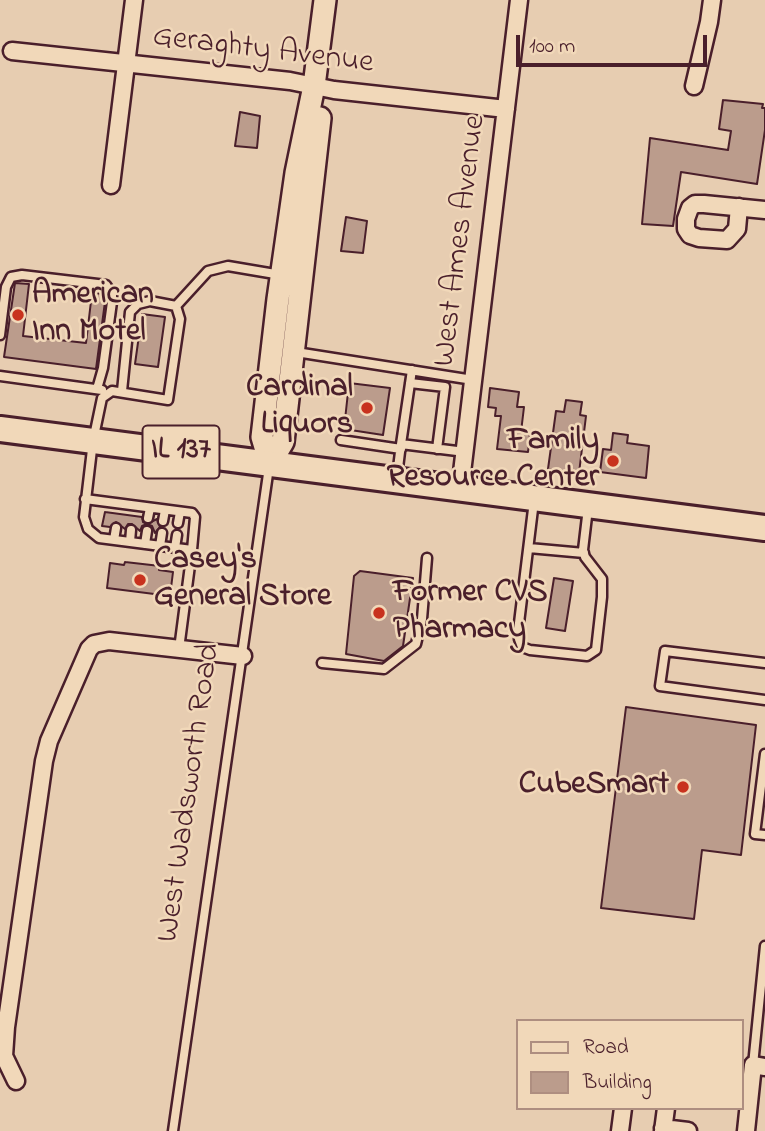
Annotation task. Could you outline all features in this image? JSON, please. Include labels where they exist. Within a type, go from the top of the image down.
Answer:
[{"type":"main road","name":"West Wadsworth Road","points":[[270,464],[262,437],[281,275],[296,173],[314,86],[325,0]]},
{"type":"main road","name":"West Wadsworth Road","points":[[270,464],[283,442],[321,112],[314,86]]},
{"type":"main road","name":"IL 137","points":[[0,429],[765,528]]},
{"type":"street","points":[[110,186],[134,0]]},
{"type":"street","name":"West Ames Avenue","points":[[460,489],[519,0]]},
{"type":"street","points":[[694,86],[712,0]]},
{"type":"street","name":"Geraghty Avenue","points":[[12,51],[290,81],[506,109]]},
{"type":"street","points":[[739,207],[765,210]]},
{"type":"street","points":[[16,1081],[4,1056],[6,1027],[44,761],[49,741],[89,649],[94,644],[109,641],[243,656]]},
{"type":"street","points":[[746,1131],[759,1066]]},
{"type":"street","points":[[620,1131],[623,1110]]},
{"type":"street","points":[[666,1110],[663,1129],[688,1131]]},
{"type":"lane","points":[[176,306],[208,271],[228,266],[281,275]]},
{"type":"lane","points":[[0,335],[6,287],[11,277],[22,275],[106,285],[112,294],[112,302],[103,368],[97,389]]},
{"type":"lane","points":[[122,391],[130,312],[138,304],[150,301],[176,306]]},
{"type":"lane","points":[[0,376],[122,391],[128,395],[168,400],[180,319],[176,306]]},
{"type":"lane","points":[[293,351],[473,380]]},
{"type":"lane","points":[[397,480],[411,370]]},
{"type":"lane","points":[[410,383],[445,387],[437,449]]},
{"type":"lane","points":[[112,391],[102,398],[93,441],[85,499],[84,517],[88,529],[99,538],[191,550]]},
{"type":"lane","points":[[341,440],[465,452]]},
{"type":"lane","name":"West Wadsworth Road","points":[[173,1131],[270,464]]},
{"type":"lane","points":[[535,498],[519,623],[522,647],[530,650],[587,656],[596,650],[603,597],[602,579],[584,553],[589,505]]},
{"type":"lane","points":[[85,499],[192,513],[195,517],[179,649]]},
{"type":"lane","points":[[118,514],[119,504]]},
{"type":"lane","points":[[133,516],[134,506]]},
{"type":"lane","points":[[148,518],[150,508]]},
{"type":"lane","points":[[163,521],[165,510]]},
{"type":"lane","points":[[178,523],[180,512]]},
{"type":"lane","points":[[114,540],[116,527]]},
{"type":"lane","points":[[130,542],[131,530]]},
{"type":"lane","points":[[145,544],[146,531]]},
{"type":"lane","points":[[160,546],[162,533]]},
{"type":"lane","points":[[175,548],[177,535]]},
{"type":"lane","points":[[529,548],[584,553]]},
{"type":"lane","points":[[323,663],[384,669],[416,644],[422,619],[427,558]]},
{"type":"lane","points":[[765,663],[665,651],[660,686],[765,700]]},
{"type":"lane","points":[[765,754],[755,834],[765,835]]},
{"type":"lane","points":[[759,1066],[765,946]]},
{"type":"building","points":[[723,100],[763,104],[762,108],[765,108],[765,130],[757,184],[681,172],[673,226],[642,224],[650,138],[728,150],[731,131],[719,129]]},
{"type":"building","points":[[240,112],[260,116],[257,148],[235,146]]},
{"type":"building","points":[[346,217],[367,221],[363,253],[341,251]]},
{"type":"building","name":"American Inn Motel","points":[[15,283],[29,284],[23,336],[86,343],[92,293],[104,294],[96,369],[4,357]]},
{"type":"building","points":[[142,314],[165,317],[158,367],[135,364]]},
{"type":"building","name":"Cardinal Liquors","points":[[349,383],[390,388],[383,435],[344,429]]},
{"type":"building","points":[[490,388],[519,392],[517,407],[524,407],[521,432],[530,434],[528,452],[497,449],[501,416],[495,416],[496,408],[488,407]]},
{"type":"building","points":[[566,400],[582,402],[580,415],[586,416],[579,473],[548,469],[556,411],[564,412]]},
{"type":"building","points":[[613,433],[628,435],[627,443],[649,446],[646,478],[600,472],[603,449],[611,450]]},
{"type":"building","points":[[105,512],[142,517],[147,524],[142,526],[140,531],[132,524],[128,524],[125,529],[116,522],[110,527],[102,526]]},
{"type":"building","points":[[157,519],[160,527],[155,533],[152,526],[147,524]]},
{"type":"building","name":"Casey's General Store","points":[[125,562],[160,566],[159,570],[173,572],[170,596],[107,588],[110,563],[124,565]]},
{"type":"building","name":"Former CVS Pharmacy","points":[[360,571],[413,578],[403,646],[384,661],[346,654],[354,576]]},
{"type":"building","points":[[554,578],[573,581],[565,631],[546,628]]},
{"type":"building","name":"CubeSmart","points":[[626,707],[756,725],[741,855],[702,850],[694,919],[601,908]]},
{"type":"place","name":"American Inn Motel","points":[[18,315]]},
{"type":"place","name":"Cardinal Liquors","points":[[367,408]]},
{"type":"place","name":"Family Resource Center","points":[[613,461]]},
{"type":"place","name":"Casey's General Store","points":[[140,580]]},
{"type":"place","name":"Former CVS Pharmacy","points":[[379,613]]},
{"type":"place","name":"CubeSmart","points":[[683,787]]}]
